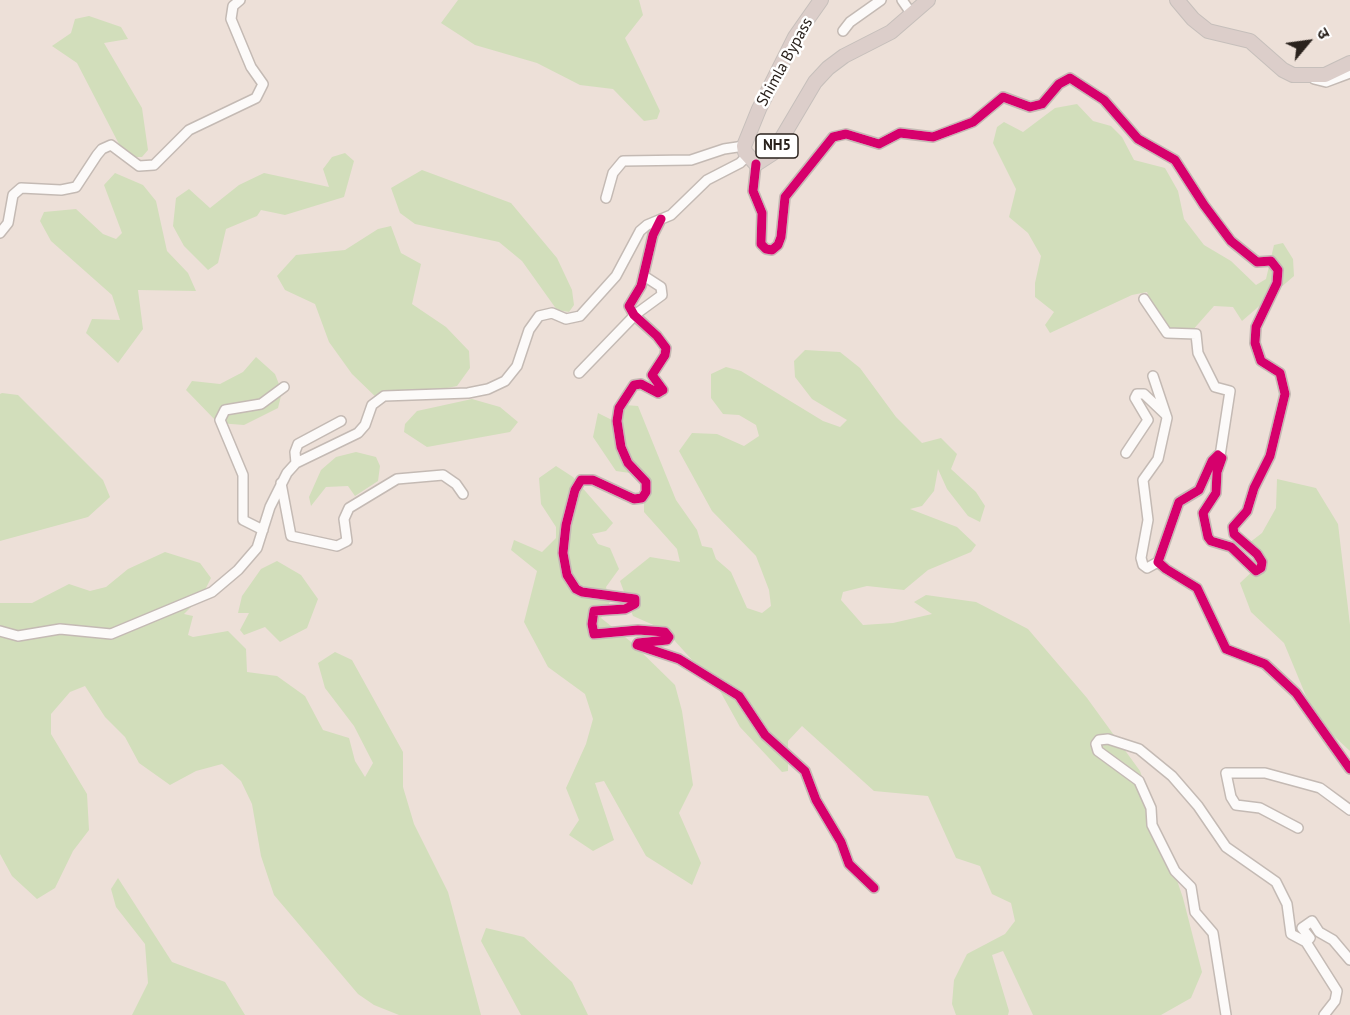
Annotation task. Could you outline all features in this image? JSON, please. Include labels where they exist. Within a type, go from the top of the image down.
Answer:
[{"type":"highway","name":"Shimla Bypass","points":[[745,149],[784,59],[821,0]]},
{"type":"highway","name":"NH5","points":[[745,149],[756,164],[773,153],[815,82],[828,68],[844,56],[891,32],[928,0]]},
{"type":"highway","points":[[1177,0],[1193,19],[1208,30],[1250,41],[1283,70],[1293,75],[1309,77],[1325,75],[1350,63]]},
{"type":"street","points":[[0,233],[8,223],[13,195],[21,188],[61,190],[76,187],[97,155],[111,145],[139,166],[154,165],[189,130],[256,98],[263,84],[251,67],[231,18],[233,6],[240,0]]},
{"type":"street","points":[[843,31],[850,22],[881,0]]},
{"type":"street","points":[[902,0],[911,13]]},
{"type":"street","points":[[1309,77],[1326,82],[1350,73]]},
{"type":"street","points":[[756,164],[753,191],[762,213],[761,244],[766,249],[772,249],[778,245],[781,237],[785,196],[833,136],[846,134],[879,144],[900,133],[933,137],[973,122],[1003,97],[1036,107],[1049,99],[1064,80],[1076,80],[1114,109],[1138,139],[1175,160],[1216,222],[1245,255],[1257,262],[1269,260],[1278,270],[1277,283],[1256,327],[1255,344],[1261,361],[1279,371],[1282,376],[1285,386],[1284,401],[1270,456],[1254,488],[1247,511],[1232,529],[1257,554],[1262,563],[1259,571],[1231,547],[1211,541],[1203,513],[1215,496],[1230,391],[1215,387],[1198,353],[1197,334],[1167,333],[1144,299]]},
{"type":"street","points":[[0,631],[18,636],[60,628],[96,634],[126,629],[206,595],[249,559],[257,548],[281,483],[296,463],[357,433],[365,425],[372,405],[384,396],[468,393],[488,389],[505,381],[517,366],[533,321],[544,313],[552,313],[566,319],[580,316],[616,276],[640,231],[671,215],[707,180],[740,163],[745,149],[724,149],[691,160],[623,161],[613,173],[606,198]]},
{"type":"street","points":[[660,219],[653,235],[641,286],[629,306],[634,315],[657,336],[666,348],[665,355],[652,375],[663,390],[658,393],[640,384],[634,386],[619,408],[617,421],[621,447],[628,463],[646,482],[646,492],[642,498],[634,499],[593,480],[581,480],[575,490],[566,525],[563,553],[567,575],[576,589],[582,592],[635,599],[635,604],[625,609],[594,611],[592,624],[594,634],[638,630],[665,632],[669,637],[667,640],[638,643],[637,645],[680,659],[739,696],[768,738],[805,771],[816,800],[844,848],[849,864],[874,888]]},
{"type":"street","points":[[579,373],[620,333],[634,315],[654,303],[663,292],[661,287],[644,276]]},
{"type":"street","points":[[1153,376],[1167,415],[1158,459],[1143,480],[1148,520],[1142,561],[1147,568],[1158,562],[1179,502],[1199,490],[1212,461],[1220,456]]},
{"type":"street","points":[[263,530],[243,520],[243,474],[220,420],[225,410],[261,404],[284,387]]},
{"type":"street","points":[[1126,453],[1148,420],[1136,398],[1137,394],[1144,394],[1167,415]]},
{"type":"street","points":[[296,463],[295,452],[298,444],[341,421]]},
{"type":"street","points":[[281,483],[291,536],[337,546],[347,541],[344,519],[349,508],[397,479],[443,475],[456,484],[464,494]]},
{"type":"street","points":[[1158,562],[1166,570],[1197,588],[1227,650],[1269,666],[1296,693],[1350,769]]},
{"type":"street","points":[[1226,1015],[1214,936],[1194,910],[1191,887],[1175,871],[1152,825],[1151,808],[1139,782],[1098,751],[1096,742],[1108,739],[1136,748],[1172,776],[1198,806],[1226,847],[1276,882],[1288,908],[1289,931],[1306,942],[1337,991],[1335,1001],[1324,1015]]},
{"type":"street","points":[[1298,828],[1263,810],[1236,805],[1230,797],[1226,773],[1265,773],[1320,788],[1350,810]]},
{"type":"street","points":[[1306,942],[1310,938],[1302,928],[1311,921],[1319,932],[1334,940],[1350,960]]},
{"type":"green space","points":[[458,0],[639,0],[643,15],[625,38],[660,111],[657,119],[644,121],[613,89],[580,85],[537,63],[475,45],[441,23]]},
{"type":"green space","points":[[89,16],[121,27],[128,39],[104,43],[142,108],[148,150],[142,157],[131,157],[120,146],[77,63],[52,46],[71,33],[75,19]]},
{"type":"green space","points":[[1077,104],[1093,121],[1111,126],[1122,137],[1134,160],[1165,168],[1178,191],[1184,219],[1204,245],[1231,261],[1256,285],[1266,279],[1274,245],[1283,243],[1293,259],[1294,276],[1242,321],[1233,307],[1214,306],[1191,332],[1178,333],[1159,323],[1147,292],[1132,295],[1050,333],[1045,325],[1054,312],[1035,297],[1035,283],[1041,256],[1028,233],[1009,217],[1016,189],[993,143],[997,127],[1004,122],[1023,132],[1055,108]]},
{"type":"green space","points":[[345,153],[354,161],[344,197],[285,215],[261,210],[257,216],[226,229],[218,263],[208,270],[184,246],[173,226],[176,198],[189,189],[210,208],[239,185],[264,173],[329,187],[323,169],[332,157]]},
{"type":"green space","points":[[422,170],[511,203],[557,258],[572,290],[574,305],[569,312],[557,310],[522,261],[499,242],[415,224],[400,213],[391,188]]},
{"type":"green space","points":[[115,173],[143,185],[156,201],[167,251],[188,273],[196,291],[138,290],[143,329],[118,363],[86,333],[92,319],[120,320],[112,295],[51,241],[40,221],[44,212],[76,209],[103,234],[116,239],[122,233],[104,185]]},
{"type":"green space","points":[[391,226],[401,253],[421,264],[412,304],[446,327],[469,351],[470,368],[457,386],[381,402],[352,374],[329,342],[315,304],[285,290],[277,276],[296,255],[345,250],[378,229]]},
{"type":"green space","points":[[805,350],[840,352],[860,368],[896,417],[922,443],[941,438],[957,454],[951,469],[976,492],[985,506],[980,522],[968,516],[947,489],[938,469],[934,491],[922,506],[910,509],[957,527],[976,545],[971,552],[928,570],[904,590],[867,586],[843,592],[841,600],[863,625],[893,623],[932,614],[914,602],[926,595],[976,602],[1028,629],[1087,698],[1140,771],[1183,898],[1202,972],[1191,998],[1161,1015],[1033,1015],[1003,951],[992,955],[1009,1011],[1008,1015],[956,1015],[952,1004],[954,980],[967,954],[1005,934],[1015,921],[1011,903],[992,894],[980,866],[956,858],[928,796],[874,791],[802,726],[788,741],[788,771],[782,772],[740,727],[720,691],[665,630],[633,616],[620,581],[650,557],[680,562],[677,549],[644,512],[644,475],[616,471],[593,437],[598,413],[612,420],[625,405],[638,406],[676,500],[697,530],[702,546],[712,548],[716,559],[731,572],[747,608],[762,613],[771,606],[769,590],[756,556],[712,511],[679,451],[692,433],[717,434],[744,446],[759,436],[756,425],[739,415],[723,414],[711,398],[711,374],[726,367],[741,371],[823,421],[840,427],[847,420],[812,399],[795,377],[794,361]]},
{"type":"green space","points":[[256,357],[275,374],[282,392],[278,408],[244,425],[218,423],[186,390],[192,381],[220,384],[243,372]]},
{"type":"green space","points":[[0,394],[18,395],[103,480],[110,497],[88,517],[0,541]]},
{"type":"green space","points":[[472,399],[500,407],[518,422],[510,432],[427,447],[404,432],[405,424],[417,411]]},
{"type":"green space","points":[[356,452],[376,457],[380,466],[378,481],[355,496],[348,486],[326,487],[311,506],[309,497],[321,470],[336,457]]},
{"type":"green space","points":[[556,466],[573,477],[613,523],[606,531],[592,534],[598,544],[610,548],[619,569],[606,587],[610,602],[601,618],[630,641],[675,685],[682,711],[693,785],[679,813],[701,863],[692,885],[646,856],[604,781],[595,783],[614,840],[593,851],[569,835],[579,820],[566,788],[586,744],[593,719],[585,694],[548,667],[524,622],[537,571],[511,550],[514,540],[542,552],[556,538],[556,527],[541,504],[539,478]]},
{"type":"green space","points":[[1277,479],[1316,488],[1338,524],[1350,625],[1350,751],[1324,727],[1306,696],[1284,643],[1251,612],[1240,583],[1257,567],[1249,543],[1262,533],[1276,508]]},
{"type":"green space","points":[[165,552],[200,563],[211,578],[202,596],[184,614],[193,616],[188,635],[193,637],[228,631],[246,649],[247,672],[277,676],[305,696],[323,730],[349,738],[355,761],[365,777],[373,763],[354,726],[325,688],[318,663],[335,652],[352,660],[403,752],[403,787],[414,824],[448,892],[481,1015],[399,1015],[374,1005],[358,994],[274,895],[261,856],[252,804],[241,781],[222,764],[196,771],[170,785],[139,763],[125,737],[105,717],[85,686],[70,692],[51,714],[51,734],[87,794],[89,830],[73,851],[55,888],[37,899],[12,876],[0,854],[0,603],[32,603],[69,584],[90,591],[106,587],[128,569]]},
{"type":"green space","points":[[277,561],[301,575],[318,599],[307,628],[280,642],[265,627],[244,635],[240,630],[249,613],[238,613],[242,596],[261,569]]},
{"type":"green space","points":[[118,878],[172,962],[225,982],[245,1015],[132,1015],[148,983],[145,944],[116,907],[111,889]]},
{"type":"green space","points":[[486,928],[524,937],[572,982],[588,1015],[521,1015],[481,941]]},
{"type":"cycle path","points":[[756,164],[753,191],[762,213],[761,244],[766,249],[772,250],[778,245],[781,237],[785,197],[833,137],[846,134],[879,144],[900,133],[933,137],[973,122],[1003,97],[1030,107],[1042,104],[1059,84],[1070,78],[1104,100],[1138,139],[1175,160],[1231,241],[1257,262],[1271,261],[1278,270],[1277,283],[1256,327],[1255,343],[1261,361],[1280,373],[1285,394],[1270,456],[1254,488],[1247,511],[1233,527],[1234,534],[1257,554],[1262,562],[1261,568],[1256,571],[1231,547],[1211,541],[1208,537],[1203,513],[1216,493],[1217,472],[1222,458],[1218,455],[1212,461],[1199,490],[1179,502],[1158,562],[1197,588],[1226,649],[1265,664],[1296,693],[1350,769]]},
{"type":"cycle path","points":[[661,219],[653,235],[641,286],[629,306],[634,315],[657,336],[666,348],[665,355],[652,375],[663,390],[658,393],[641,384],[634,385],[619,408],[617,421],[621,447],[628,463],[646,482],[646,492],[642,498],[634,499],[593,480],[581,480],[575,490],[566,525],[563,553],[567,575],[576,589],[582,592],[635,599],[635,604],[625,609],[594,611],[592,624],[594,634],[638,630],[665,632],[669,637],[667,640],[638,643],[637,645],[679,659],[739,696],[765,735],[805,771],[816,800],[841,842],[849,864],[874,888]]}]
